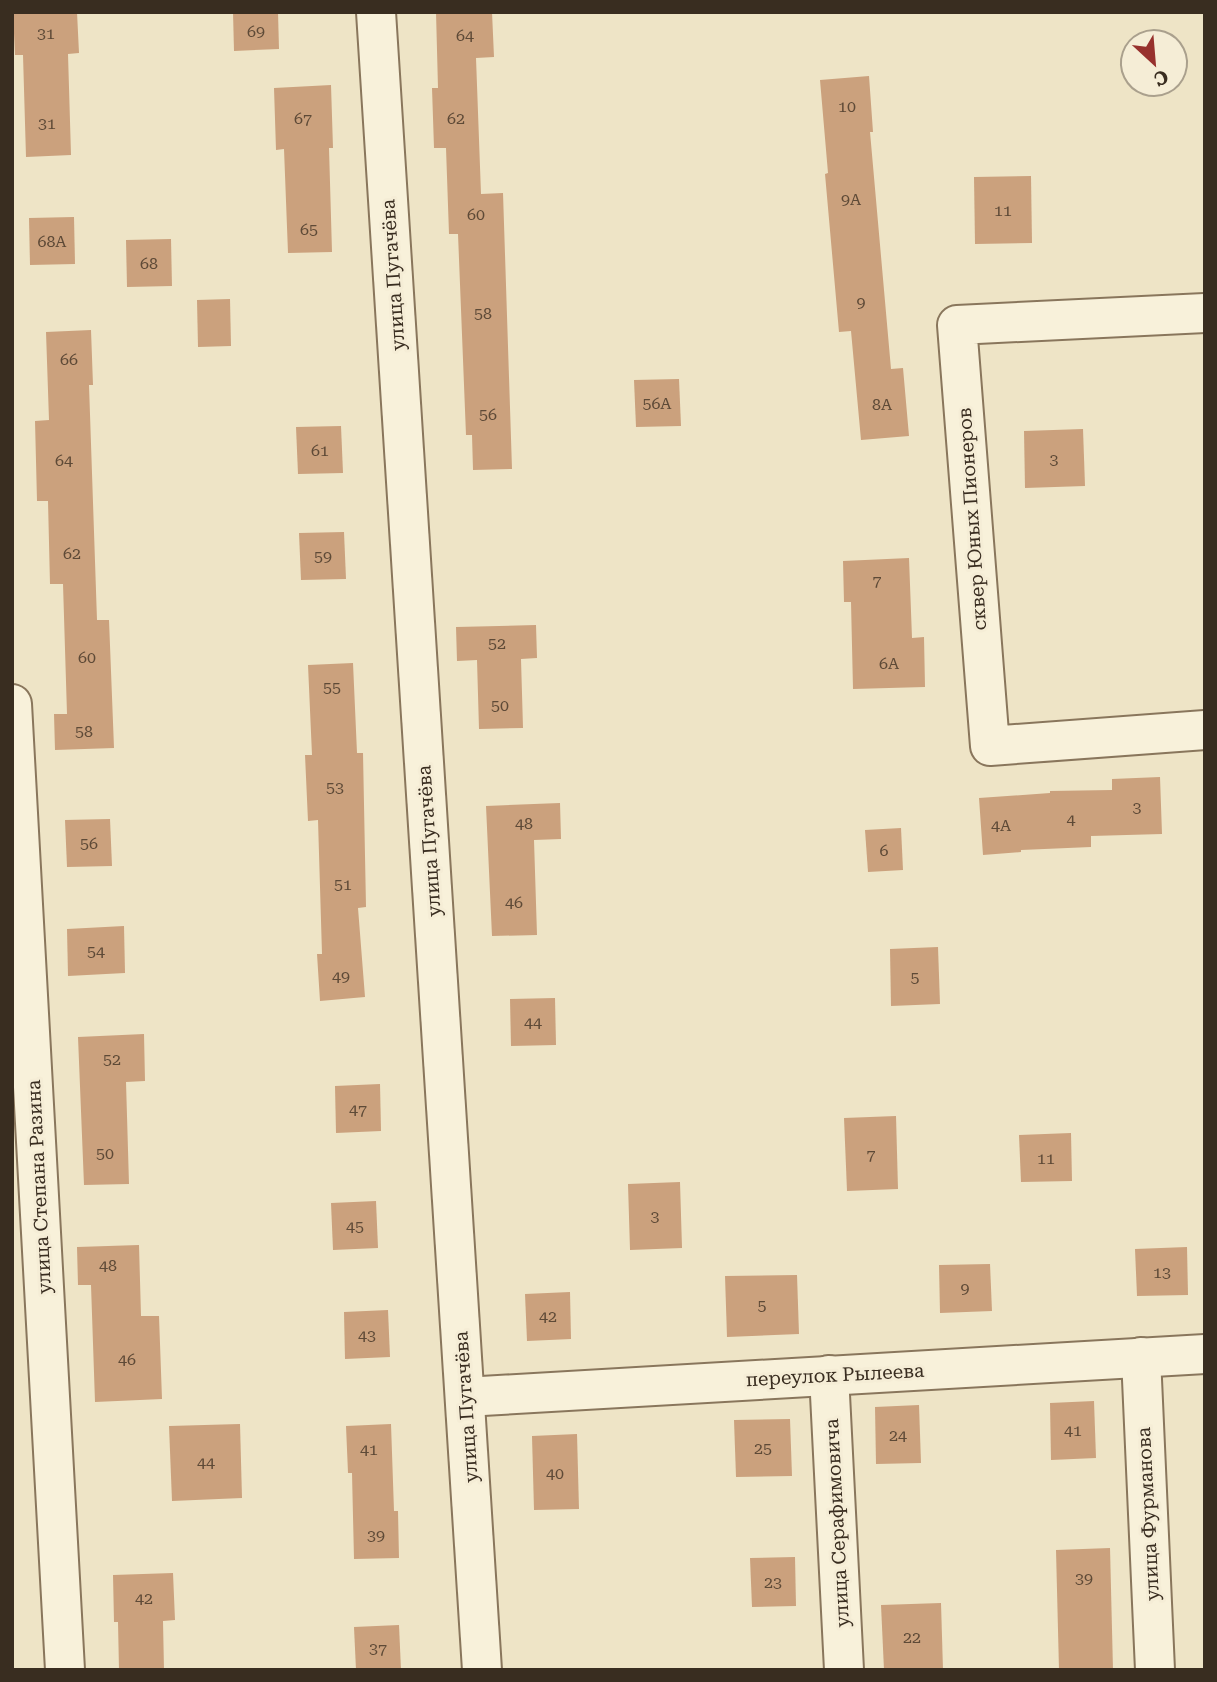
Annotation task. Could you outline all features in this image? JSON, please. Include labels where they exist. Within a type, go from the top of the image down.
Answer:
[{"type":"street","name":"улица Пугачёва","points":[[376,12],[482,1670]]},
{"type":"street","name":"сквер Юных Пионеров","points":[[1205,313],[957,325],[990,746],[1205,730]]},
{"type":"street","name":"улица Степана Разина","points":[[12,704],[65,1670]]},
{"type":"street","name":"переулок Рылеева","points":[[465,1397],[1205,1354]]},
{"type":"street","name":"улица Фурманова","points":[[1141,1357],[1155,1670]]},
{"type":"street","name":"улица Серафимовича","points":[[829,1376],[844,1670]]},
{"type":"building","points":[[13,12],[77,12],[79,53],[68,54],[71,155],[26,157],[23,55],[15,55]]},
{"type":"building","points":[[233,12],[278,12],[279,49],[234,51]]},
{"type":"building","points":[[436,12],[492,12],[494,57],[476,58],[481,194],[503,193],[512,469],[473,470],[472,435],[466,435],[458,234],[449,234],[446,148],[434,148],[432,88],[438,88]]},
{"type":"building","points":[[869,76],[873,132],[870,132],[891,369],[903,368],[909,436],[861,440],[851,331],[839,332],[820,80]]},
{"type":"building","points":[[331,85],[333,148],[329,148],[332,252],[288,253],[284,149],[276,150],[274,88]]},
{"type":"building","points":[[1031,176],[1032,243],[975,244],[974,177]]},
{"type":"building","points":[[74,217],[75,264],[30,265],[29,218]]},
{"type":"building","points":[[171,239],[172,286],[127,287],[126,240]]},
{"type":"building","points":[[230,299],[231,346],[198,347],[197,300]]},
{"type":"building","points":[[91,330],[93,385],[89,385],[97,620],[109,620],[114,748],[55,750],[54,714],[67,714],[63,584],[50,584],[48,501],[37,501],[35,421],[49,420],[46,332]]},
{"type":"building","points":[[679,379],[681,426],[636,427],[634,380]]},
{"type":"building","points":[[341,426],[343,473],[298,474],[296,427]]},
{"type":"building","points":[[1083,429],[1085,486],[1025,488],[1024,431]]},
{"type":"building","points":[[344,532],[346,579],[301,580],[299,533]]},
{"type":"building","points":[[909,558],[912,638],[924,637],[925,687],[853,689],[851,602],[844,602],[843,561]]},
{"type":"building","points":[[536,625],[537,658],[521,659],[523,728],[479,729],[477,660],[457,661],[456,627]]},
{"type":"building","points":[[353,663],[357,753],[363,753],[366,907],[358,908],[365,997],[320,1001],[317,954],[322,954],[318,820],[308,821],[305,755],[312,755],[308,665]]},
{"type":"building","points":[[1160,777],[1162,834],[1091,836],[1091,847],[1021,850],[983,855],[979,798],[1050,791],[1112,790],[1112,779]]},
{"type":"building","points":[[560,803],[561,839],[534,840],[537,935],[492,936],[486,806]]},
{"type":"building","points":[[110,819],[112,866],[67,867],[65,820]]},
{"type":"building","points":[[901,828],[903,870],[868,872],[865,830]]},
{"type":"building","points":[[124,926],[125,973],[68,976],[67,929]]},
{"type":"building","points":[[938,947],[940,1004],[891,1006],[890,949]]},
{"type":"building","points":[[555,998],[556,1045],[511,1046],[510,999]]},
{"type":"building","points":[[144,1034],[145,1081],[126,1082],[129,1184],[84,1185],[78,1037]]},
{"type":"building","points":[[380,1084],[381,1131],[336,1133],[335,1086]]},
{"type":"building","points":[[896,1116],[898,1189],[847,1191],[844,1118]]},
{"type":"building","points":[[1071,1133],[1072,1181],[1021,1182],[1019,1135]]},
{"type":"building","points":[[680,1182],[682,1248],[630,1250],[628,1184]]},
{"type":"building","points":[[376,1201],[378,1248],[333,1250],[331,1203]]},
{"type":"building","points":[[139,1245],[141,1316],[159,1316],[162,1399],[95,1402],[91,1285],[78,1285],[77,1247]]},
{"type":"building","points":[[1187,1247],[1188,1295],[1137,1296],[1135,1249]]},
{"type":"building","points":[[990,1264],[992,1311],[940,1313],[939,1265]]},
{"type":"building","points":[[797,1275],[799,1334],[727,1337],[725,1276]]},
{"type":"building","points":[[570,1292],[571,1339],[527,1341],[525,1294]]},
{"type":"building","points":[[388,1310],[390,1357],[345,1359],[344,1312]]},
{"type":"building","points":[[1094,1401],[1096,1458],[1051,1460],[1050,1403]]},
{"type":"building","points":[[919,1405],[921,1463],[876,1464],[875,1407]]},
{"type":"building","points":[[790,1419],[792,1476],[736,1477],[734,1420]]},
{"type":"building","points":[[240,1424],[242,1498],[172,1501],[169,1426]]},
{"type":"building","points":[[391,1424],[394,1511],[398,1511],[399,1558],[354,1559],[352,1473],[348,1473],[346,1426]]},
{"type":"building","points":[[577,1434],[579,1509],[534,1510],[532,1436]]},
{"type":"building","points":[[1110,1548],[1113,1670],[1059,1670],[1056,1550]]},
{"type":"building","points":[[795,1557],[796,1606],[752,1607],[750,1558]]},
{"type":"building","points":[[173,1573],[175,1620],[163,1621],[164,1670],[119,1670],[113,1575]]},
{"type":"building","points":[[941,1603],[943,1670],[884,1670],[881,1605]]},
{"type":"building","points":[[399,1625],[401,1670],[356,1670],[354,1627]]}]
